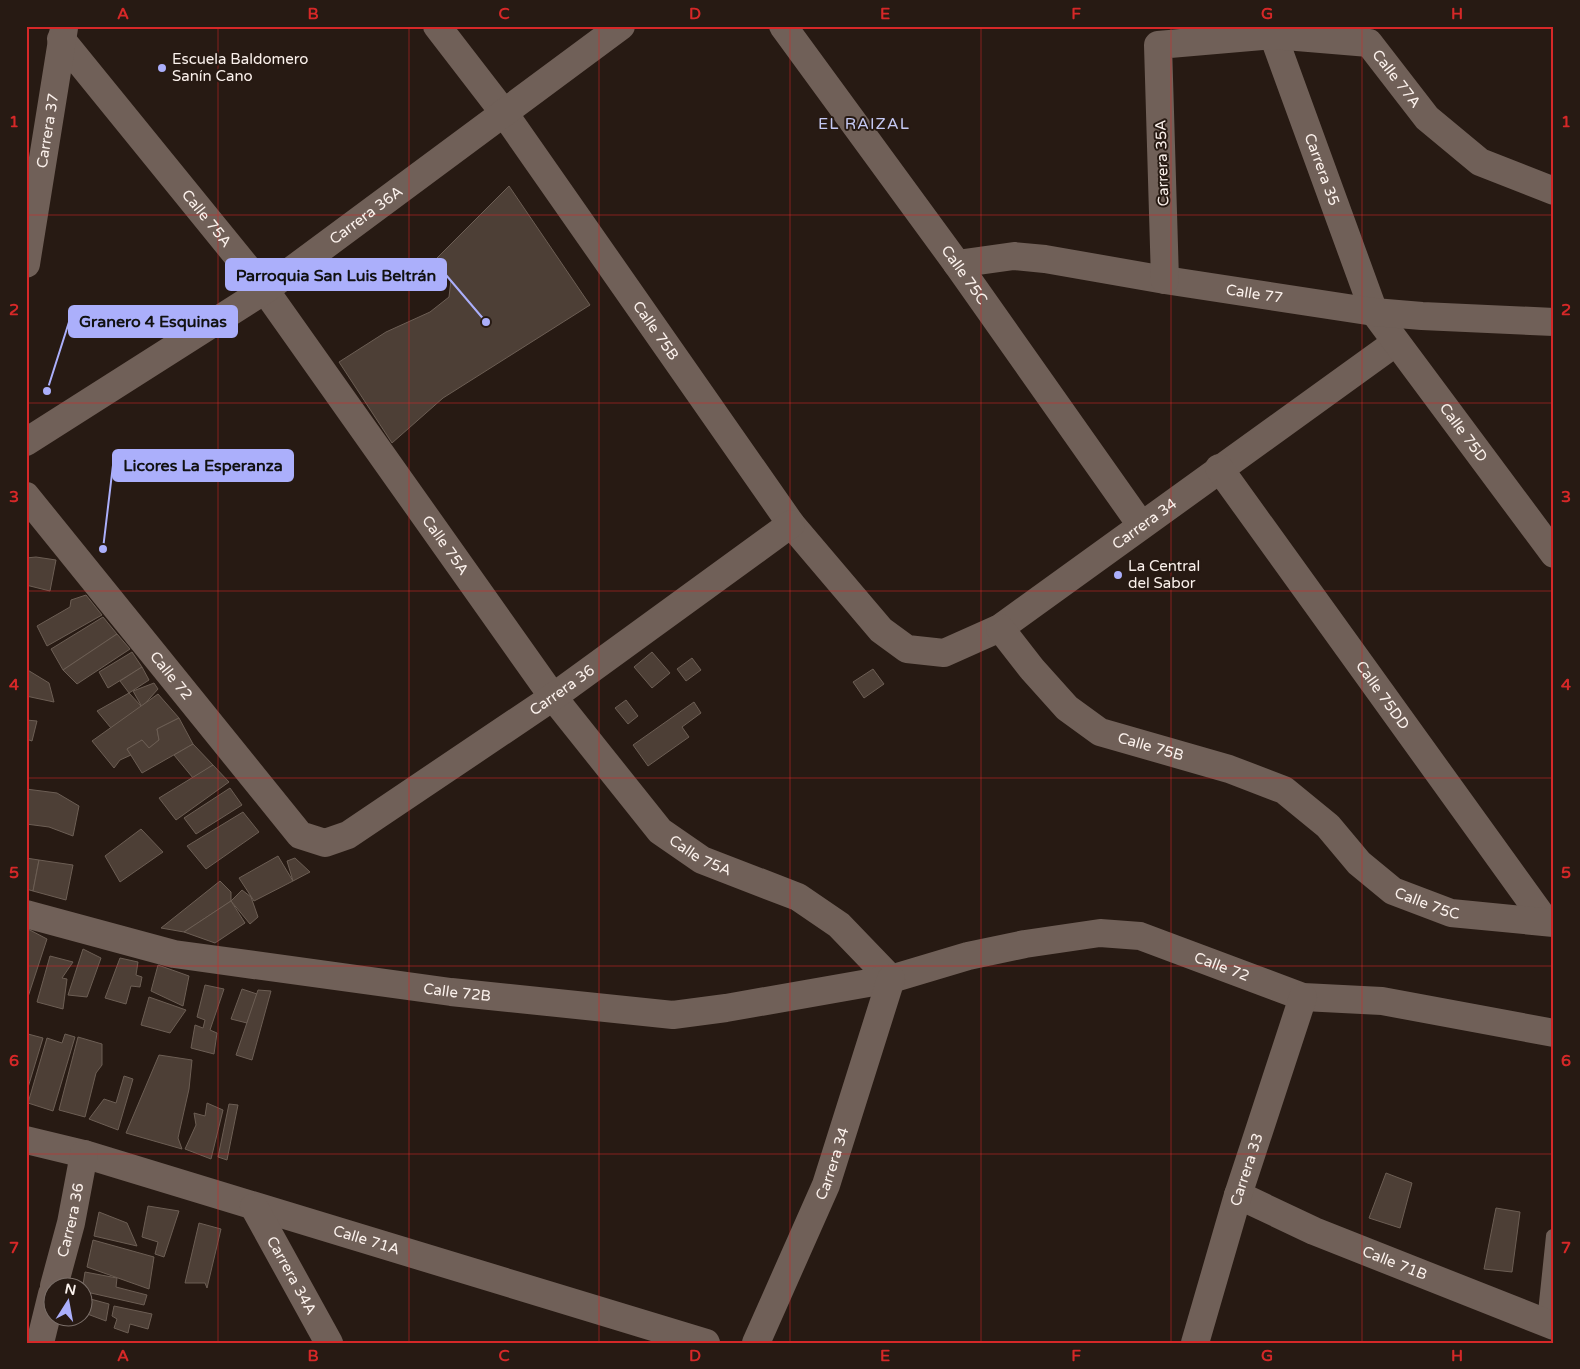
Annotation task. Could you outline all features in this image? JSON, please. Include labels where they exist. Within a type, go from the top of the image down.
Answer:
[{"type":"street","name":"Calle 75B","points":[[437,26],[504,113],[791,524],[881,630]]},
{"type":"street","name":"Carrera 36A","points":[[26,442],[265,290],[621,26]]},
{"type":"street","name":"Calle 75C","points":[[783,26],[957,264],[1141,525]]},
{"type":"street","name":"Calle 77A","points":[[1158,45],[1274,31],[1370,34],[1427,118],[1480,162],[1554,191]]},
{"type":"street","name":"Carrera 35","points":[[1274,31],[1374,312]]},
{"type":"street","name":"Carrera 37","points":[[26,264],[63,32]]},
{"type":"street","name":"Calle 75A","points":[[63,32],[265,290],[553,697],[660,831],[702,860],[798,896],[839,925],[891,978]]},
{"type":"street","name":"Carrera 35A","points":[[1158,45],[1165,280]]},
{"type":"street","name":"Calle 77","points":[[957,264],[1014,256],[1038,258],[1165,280],[1374,312],[1554,322]]},
{"type":"street","name":"Calle 75D","points":[[1374,312],[1395,343],[1554,554]]},
{"type":"street","name":"Carrera 34","points":[[881,630],[907,649],[944,654],[1000,628],[1219,468],[1395,343]]},
{"type":"street","name":"Calle 75DD","points":[[1219,468],[1550,923]]},
{"type":"street","name":"Calle 72","points":[[26,496],[300,836],[325,843]]},
{"type":"street","name":"Carrera 36","points":[[325,843],[348,835],[553,697],[791,524]]},
{"type":"street","name":"Calle 75B","points":[[1000,628],[1032,669],[1067,708],[1100,732],[1229,769],[1284,790],[1328,826]]},
{"type":"street","name":"Calle 75C","points":[[1328,826],[1359,863],[1393,891],[1451,912],[1550,923]]},
{"type":"street","name":"Calle 72B","points":[[26,914],[174,954],[451,992],[673,1015],[726,1008],[891,978]]},
{"type":"street","name":"Calle 72","points":[[891,978],[968,956],[1025,944],[1100,934],[1140,936],[1303,997],[1382,1001],[1554,1033]]},
{"type":"street","name":"Carrera 34","points":[[756,1343],[826,1185],[891,978]]},
{"type":"street","name":"Carrera 33","points":[[1196,1343],[1238,1195],[1303,997]]},
{"type":"street","name":"Calle 71A","points":[[26,1140],[84,1154],[706,1343]]},
{"type":"street","name":"Carrera 36","points":[[57,1276],[84,1154]]},
{"type":"street","name":"Calle 71B","points":[[1238,1195],[1314,1231],[1549,1324]]},
{"type":"street","name":"Carrera 34A","points":[[254,1207],[329,1343]]},
{"type":"street","points":[[40,1343],[44,1326]]},
{"type":"lane","points":[[1549,1324],[1553,1236]]},
{"type":"building","points":[[509,186],[590,305],[443,398],[392,443],[339,362],[386,332],[430,312],[449,297],[451,280],[433,262]]},
{"type":"building","points":[[36,557],[56,560],[50,591],[26,585],[26,558]]},
{"type":"building","points":[[86,595],[102,615],[47,646],[37,626],[70,607],[71,600]]},
{"type":"building","points":[[103,617],[117,634],[63,670],[51,649]]},
{"type":"building","points":[[117,634],[130,649],[77,684],[63,670]]},
{"type":"building","points":[[132,652],[142,667],[108,688],[99,672]]},
{"type":"building","points":[[652,652],[670,673],[652,688],[634,667]]},
{"type":"building","points":[[692,658],[701,670],[686,681],[677,669]]},
{"type":"building","points":[[142,667],[149,680],[129,693],[120,681]]},
{"type":"building","points":[[26,669],[49,683],[54,702],[26,696]]},
{"type":"building","points":[[873,669],[884,684],[864,698],[853,682]]},
{"type":"building","points":[[154,683],[158,689],[142,707],[133,691]]},
{"type":"building","points":[[129,693],[142,707],[111,728],[97,711]]},
{"type":"building","points":[[158,694],[179,718],[157,729],[159,740],[149,748],[142,740],[127,749],[131,755],[120,760],[114,768],[92,741]]},
{"type":"building","points":[[626,700],[638,716],[628,724],[615,708]]},
{"type":"building","points":[[694,702],[701,713],[682,727],[689,737],[648,766],[633,745]]},
{"type":"building","points":[[179,718],[193,744],[142,773],[127,749],[142,740],[149,748],[159,740],[157,729]]},
{"type":"building","points":[[26,720],[37,721],[32,741],[26,739]]},
{"type":"building","points":[[193,744],[213,765],[193,778],[174,755]]},
{"type":"building","points":[[213,765],[229,782],[176,820],[159,798]]},
{"type":"building","points":[[230,788],[242,805],[196,834],[184,818]]},
{"type":"building","points":[[26,789],[57,793],[79,806],[73,836],[49,827],[26,824]]},
{"type":"building","points":[[243,812],[259,832],[206,869],[187,846]]},
{"type":"building","points":[[141,829],[163,852],[120,882],[105,856]]},
{"type":"building","points":[[278,856],[293,881],[254,901],[239,878]]},
{"type":"building","points":[[26,858],[39,860],[33,891],[26,889]]},
{"type":"building","points":[[295,858],[310,872],[293,881],[287,861]]},
{"type":"building","points":[[39,860],[73,865],[66,900],[33,891]]},
{"type":"building","points":[[220,881],[231,892],[231,901],[184,932],[161,928]]},
{"type":"building","points":[[242,890],[251,897],[258,917],[250,924],[231,901]]},
{"type":"building","points":[[231,901],[245,923],[215,943],[184,932]]},
{"type":"building","points":[[26,928],[47,939],[26,1003]]},
{"type":"building","points":[[83,949],[101,958],[87,997],[68,995]]},
{"type":"building","points":[[50,956],[73,962],[62,978],[67,979],[63,1009],[37,1002]]},
{"type":"building","points":[[120,958],[138,962],[136,975],[142,977],[140,987],[131,986],[126,1004],[105,998]]},
{"type":"building","points":[[158,965],[189,976],[183,1006],[151,991]]},
{"type":"building","points":[[205,985],[224,989],[210,1030],[217,1033],[214,1054],[191,1048],[195,1025],[203,1028],[205,1020],[197,1017]]},
{"type":"building","points":[[242,989],[257,994],[247,1023],[231,1019]]},
{"type":"building","points":[[258,990],[271,991],[252,1060],[236,1055]]},
{"type":"building","points":[[149,997],[186,1010],[170,1033],[141,1025]]},
{"type":"building","points":[[28,1034],[43,1038],[26,1094],[26,1038]]},
{"type":"building","points":[[65,1034],[75,1037],[53,1111],[28,1103],[47,1038],[62,1043]]},
{"type":"building","points":[[78,1037],[102,1044],[102,1065],[96,1073],[85,1117],[59,1110]]},
{"type":"building","points":[[159,1055],[192,1060],[189,1089],[178,1138],[182,1149],[126,1133]]},
{"type":"building","points":[[124,1076],[133,1079],[118,1130],[89,1119],[104,1099],[116,1103]]},
{"type":"building","points":[[207,1103],[223,1110],[211,1159],[185,1149],[196,1125],[194,1113],[205,1116]]},
{"type":"building","points":[[229,1104],[238,1105],[227,1160],[218,1157]]},
{"type":"building","points":[[1386,1173],[1412,1183],[1400,1228],[1369,1218]]},
{"type":"building","points":[[148,1206],[179,1211],[164,1257],[155,1254],[158,1242],[142,1237]]},
{"type":"building","points":[[1496,1208],[1520,1212],[1512,1272],[1484,1269]]},
{"type":"building","points":[[99,1212],[127,1223],[137,1246],[94,1236]]},
{"type":"building","points":[[199,1223],[221,1229],[207,1288],[205,1283],[185,1283]]},
{"type":"building","points":[[93,1240],[154,1257],[149,1289],[87,1267]]},
{"type":"building","points":[[85,1272],[117,1278],[116,1287],[147,1295],[144,1305],[92,1293],[92,1276],[84,1276]]},
{"type":"building","points":[[92,1299],[109,1304],[106,1321],[92,1316]]},
{"type":"building","points":[[114,1306],[152,1314],[148,1329],[130,1324],[128,1333],[114,1328],[117,1319],[112,1316]]},
{"type":"place","name":"Escuela Baldomero Sanín Cano","points":[[162,68]]},
{"type":"place","name":"Parroquia San Luis Beltrán","points":[[486,322]]},
{"type":"place","name":"Granero 4 Esquinas","points":[[47,391]]},
{"type":"place","name":"Licores La Esperanza","points":[[103,549]]},
{"type":"place","name":"La Central del Sabor","points":[[1118,575]]},
{"type":"district","name":"EL RAIZAL","points":[[864,124]]}]
